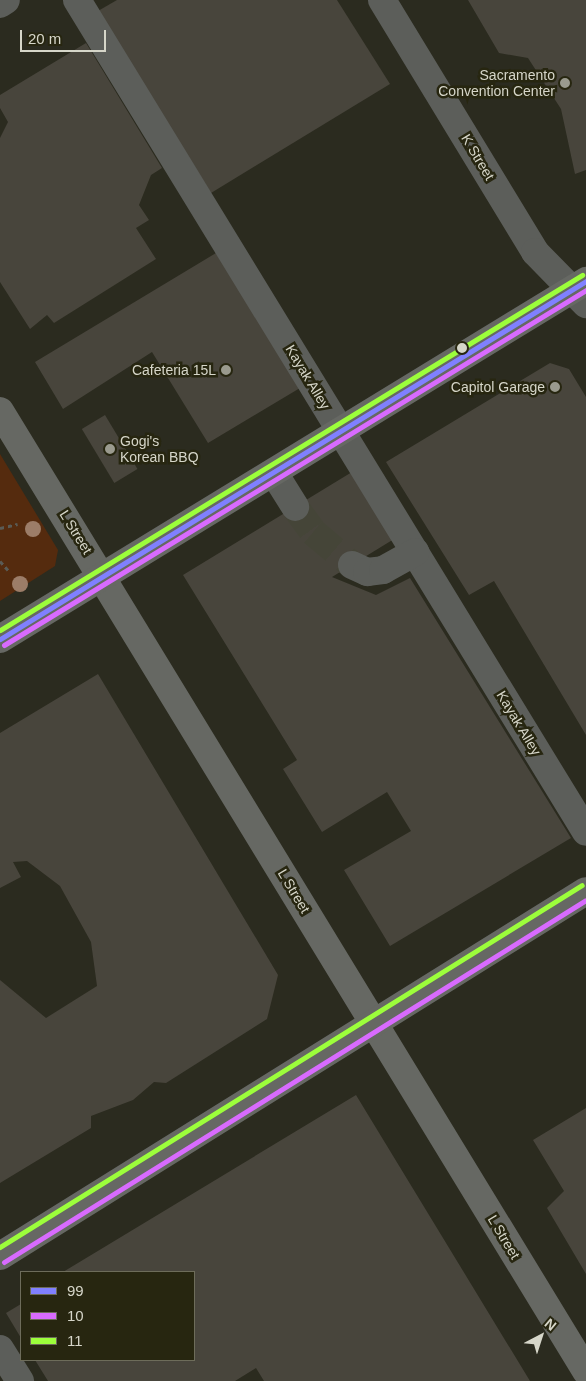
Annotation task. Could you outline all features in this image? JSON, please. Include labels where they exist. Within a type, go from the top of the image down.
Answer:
[{"type":"main road","points":[[0,639],[342,432],[582,292]]},
{"type":"main road","name":"L Street","points":[[0,411],[104,576],[586,1371]]},
{"type":"main road","points":[[0,1256],[586,891]]},
{"type":"street","points":[[0,4],[6,0]]},
{"type":"street","name":"Kayak Alley","points":[[77,0],[586,832]]},
{"type":"street","name":"K Street","points":[[382,0],[535,252],[582,292]]},
{"type":"street","points":[[274,473],[295,507]]},
{"type":"street","points":[[352,565],[367,572],[383,570],[415,552]]},
{"type":"street","points":[[0,1349],[20,1381]]},
{"type":"path","points":[[0,528],[18,524]]},
{"type":"path","points":[[0,561],[8,570]]},
{"type":"shaded area","points":[[0,454],[58,550],[55,566],[0,601]]},
{"type":"building","points":[[117,0],[337,0],[390,84],[211,193],[98,11]]},
{"type":"building","name":"Sacramento Convention Center","points":[[468,0],[586,0],[586,170],[575,174],[561,109],[528,58],[499,53]]},
{"type":"building","points":[[86,43],[162,168],[151,175],[139,205],[149,220],[136,228],[156,259],[54,323],[47,315],[30,329],[0,282],[0,138],[8,122],[0,108],[0,95]]},
{"type":"building","points":[[216,253],[300,388],[208,443],[152,352],[63,409],[35,362]]},
{"type":"building","points":[[550,363],[569,369],[586,397],[586,735],[494,581],[469,595],[386,462]]},
{"type":"building","name":"Gogi's Korean BBQ","points":[[105,415],[137,469],[114,483],[82,429]]},
{"type":"building","points":[[352,472],[394,539],[332,577],[376,595],[410,578],[571,838],[390,946],[344,870],[411,831],[387,792],[322,832],[283,769],[297,760],[183,575]]},
{"type":"building","points":[[98,674],[278,975],[267,1019],[166,1083],[154,1082],[133,1100],[91,1116],[91,1128],[0,1183],[0,980],[46,1018],[97,986],[91,942],[60,886],[27,861],[13,862],[21,877],[0,888],[0,733]]},
{"type":"building","points":[[356,1095],[530,1381],[264,1381],[256,1368],[235,1381],[48,1381],[36,1361],[195,1361],[195,1271],[65,1271]]},
{"type":"building","points":[[586,1108],[586,1274],[547,1208],[564,1191],[533,1140]]},
{"type":"building","points":[[20,1305],[20,1336],[6,1313]]},
{"type":"tunnel","points":[[295,507],[313,532],[352,565]]},
{"type":"transit line","name":"11","points":[[0,630],[582,275]]},
{"type":"transit line","name":"99","points":[[0,639],[586,281]]},
{"type":"transit line","name":"10","points":[[4,645],[586,290]]},
{"type":"transit line","name":"11","points":[[0,1247],[582,885]]},
{"type":"transit line","name":"10","points":[[4,1262],[586,900]]},
{"type":"place","name":"Sacramento Convention Center","points":[[565,83]]},
{"type":"place","name":"Cafeteria 15L","points":[[226,370]]},
{"type":"place","name":"Capitol Garage","points":[[555,387]]},
{"type":"place","name":"Gogi's Korean BBQ","points":[[110,449]]}]
